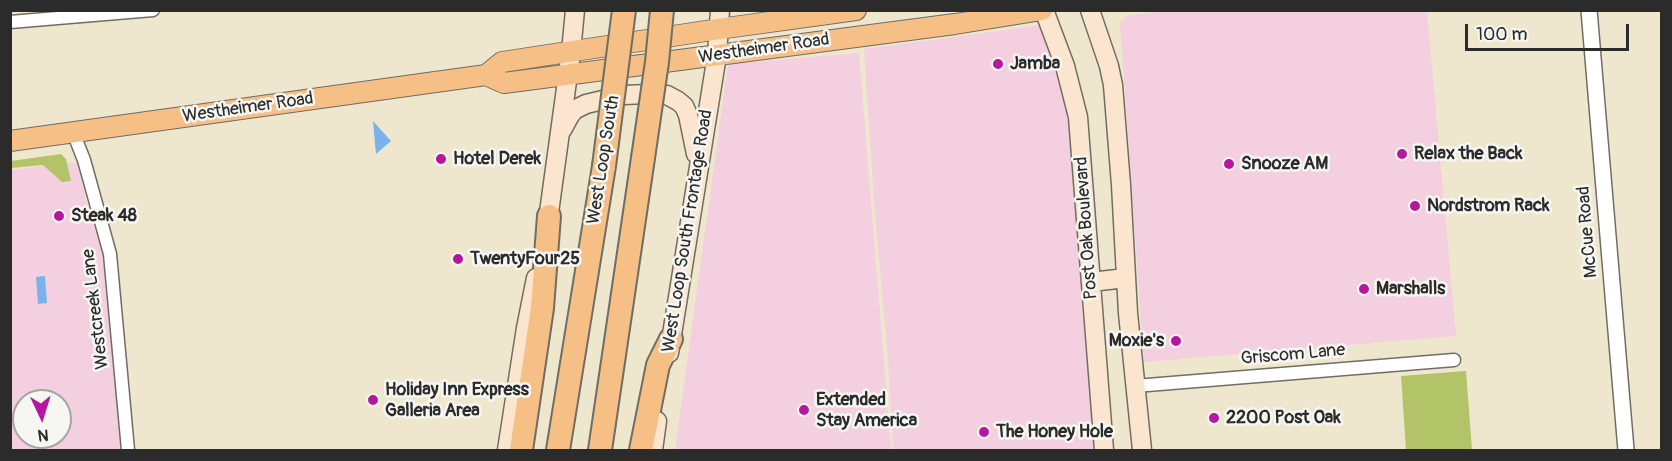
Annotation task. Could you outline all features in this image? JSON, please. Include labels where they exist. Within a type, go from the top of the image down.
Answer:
[{"type":"highway","name":"West Loop South","points":[[558,448],[604,166],[624,10]]},
{"type":"highway","name":"West Loop South","points":[[602,444],[657,62],[662,10]]},
{"type":"highway","points":[[657,62],[673,10]]},
{"type":"highway","points":[[521,450],[542,308],[549,216]]},
{"type":"highway","points":[[641,450],[658,366],[671,339]]},
{"type":"main road","points":[[507,450],[526,328],[549,216],[571,52],[574,10]]},
{"type":"main road","points":[[737,10],[769,22]]},
{"type":"main road","name":"Westheimer Road","points":[[486,75],[502,62],[571,52],[720,20],[769,22],[856,10]]},
{"type":"main road","name":"Westheimer Road","points":[[10,141],[486,75],[504,82],[1043,10]]},
{"type":"main road","name":"Post Oak Boulevard","points":[[1043,10],[1065,66],[1078,117],[1104,450]]},
{"type":"main road","name":"Post Oak Boulevard","points":[[1090,10],[1113,85],[1126,278],[1142,450]]},
{"type":"main road","name":"West Loop South Frontage Road","points":[[653,450],[717,55],[720,20]]},
{"type":"main road","points":[[560,134],[574,110],[586,104],[624,95],[667,95],[684,106],[699,164]]},
{"type":"main road","points":[[1091,282],[1126,278]]},
{"type":"street","points":[[10,22],[153,10]]},
{"type":"street","name":"McCue Road","points":[[1588,10],[1626,450]]},
{"type":"street","name":"Westcreek Lane","points":[[73,132],[84,160],[110,254],[128,450]]},
{"type":"street","name":"Griscom Lane","points":[[1135,386],[1454,360]]},
{"type":"shaded area","points":[[1167,10],[1427,11],[1456,336],[1144,362],[1120,23],[1126,16]]},
{"type":"shaded area","points":[[1042,25],[1072,119],[1095,450],[893,450],[864,49]]},
{"type":"shaded area","points":[[859,53],[891,450],[675,450],[728,64]]},
{"type":"shaded area","points":[[77,162],[87,206],[106,263],[123,450],[11,450],[10,170]]},
{"type":"green space","points":[[61,154],[66,159],[71,181],[62,182],[43,165],[11,168],[11,161]]},
{"type":"green space","points":[[1466,371],[1472,450],[1406,450],[1401,376]]},
{"type":"water","points":[[373,121],[391,141],[376,154]]},
{"type":"water","points":[[45,276],[47,303],[38,304],[36,277]]},
{"type":"place","name":"Jamba","points":[[998,64]]},
{"type":"place","name":"Relax the Back","points":[[1402,154]]},
{"type":"place","name":"Hotel Derek","points":[[441,159]]},
{"type":"place","name":"Snooze AM","points":[[1229,164]]},
{"type":"place","name":"Nordstrom Rack","points":[[1415,206]]},
{"type":"place","name":"Steak 48","points":[[59,216]]},
{"type":"place","name":"TwentyFour25","points":[[458,259]]},
{"type":"place","name":"Marshalls","points":[[1364,289]]},
{"type":"place","name":"Moxie's","points":[[1176,341]]},
{"type":"place","name":"Holiday Inn Express Galleria Area","points":[[373,400]]},
{"type":"place","name":"Extended Stay America","points":[[804,410]]},
{"type":"place","name":"2200 Post Oak","points":[[1214,418]]},
{"type":"place","name":"The Honey Hole","points":[[984,432]]}]
